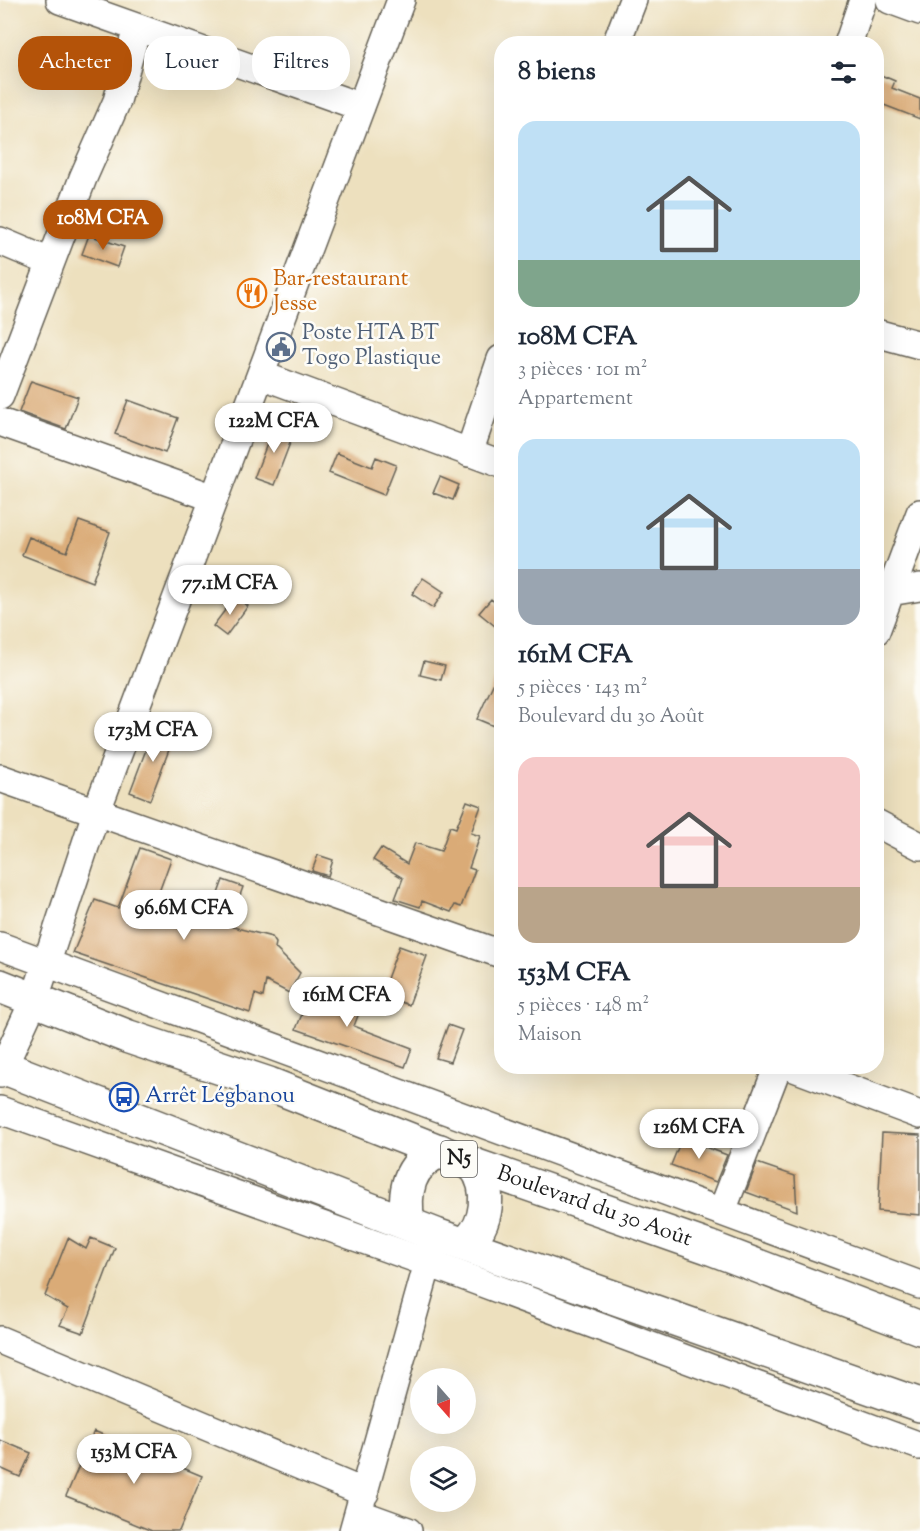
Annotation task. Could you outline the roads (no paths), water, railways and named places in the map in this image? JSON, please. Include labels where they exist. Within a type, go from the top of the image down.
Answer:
[{"type":"highway","name":"Boulevard du 30 Août","points":[[0,986],[129,1037],[269,1084],[474,1165],[708,1247],[920,1328]]},
{"type":"highway","points":[[1,1069],[434,1241],[920,1405]]},
{"type":"highway","points":[[434,1241],[405,1207],[412,1176],[420,1162],[440,1152]]},
{"type":"highway","points":[[434,1241],[474,1237],[486,1203],[486,1184],[474,1165]]},
{"type":"street","points":[[60,0],[361,106]]},
{"type":"street","points":[[1,1069],[35,998],[96,813],[401,0]]},
{"type":"street","points":[[619,36],[633,0]]},
{"type":"street","points":[[851,36],[863,0]]},
{"type":"street","points":[[890,0],[920,11]]},
{"type":"street","points":[[0,396],[50,262],[117,101],[137,28]]},
{"type":"street","points":[[0,241],[50,262]]},
{"type":"street","points":[[884,335],[920,345]]},
{"type":"street","points":[[261,375],[494,462]]},
{"type":"street","points":[[469,453],[494,380]]},
{"type":"street","points":[[0,422],[214,498]]},
{"type":"street","points":[[884,593],[920,513]]},
{"type":"street","points":[[884,593],[920,587]]},
{"type":"street","points":[[0,778],[494,952]]},
{"type":"street","points":[[884,828],[920,846]]},
{"type":"street","points":[[0,946],[920,1285]]},
{"type":"street","points":[[722,1211],[775,1074]]},
{"type":"street","points":[[810,1074],[920,1115]]},
{"type":"street","points":[[0,1110],[434,1241],[920,1446]]},
{"type":"street","points":[[359,1512],[434,1241]]},
{"type":"street","points":[[0,1340],[359,1512],[408,1531]]},
{"type":"place","name":"Bar-restaurant Jesse","points":[[252,293]]},
{"type":"place","name":"Poste HTA BT Togo Plastique","points":[[281,347]]},
{"type":"place","name":"Arrêt Légbanou","points":[[124,1097]]}]
